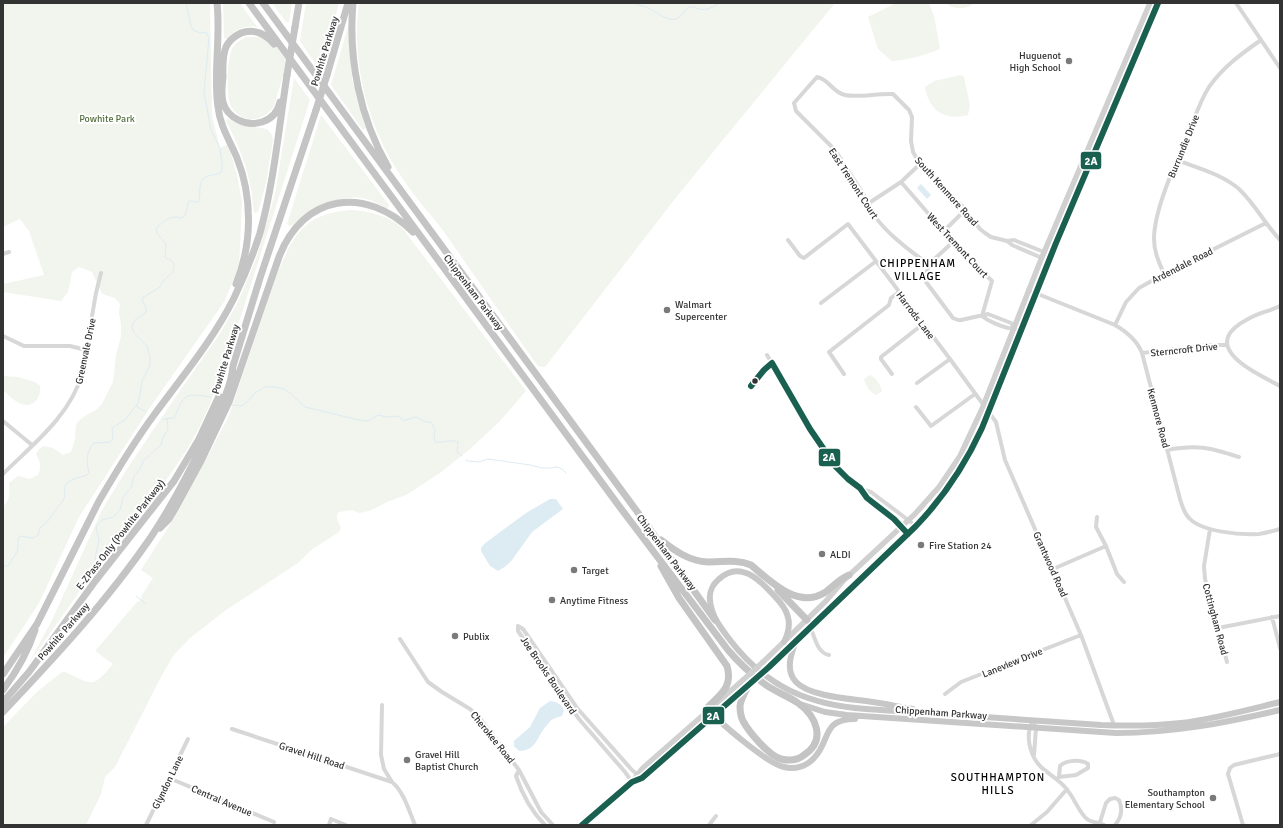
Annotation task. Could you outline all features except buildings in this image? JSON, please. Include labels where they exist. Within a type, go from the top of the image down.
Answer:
[{"type":"highway","points":[[190,366],[235,286],[244,258],[248,229],[248,208],[243,176],[238,160],[223,127],[218,107],[217,3]]},
{"type":"highway","name":"Chippenham Parkway","points":[[249,3],[659,558],[738,661],[766,685],[798,703],[818,710],[840,714],[1116,733],[1167,732],[1210,726],[1280,710]]},
{"type":"highway","name":"Chippenham Parkway","points":[[263,3],[655,536],[715,620],[738,650],[753,666],[776,683],[809,699],[823,704],[844,708],[1114,725],[1152,725],[1188,722],[1280,702]]},
{"type":"highway","name":"Powhite Parkway","points":[[3,674],[37,624],[110,482],[141,433],[212,336],[227,311],[243,279],[255,247],[268,199],[298,3]]},
{"type":"highway","points":[[325,73],[343,3]]},
{"type":"highway","name":"Powhite Parkway","points":[[3,712],[93,612],[151,537],[177,495],[206,437],[232,376],[233,366],[348,3]]},
{"type":"highway","points":[[353,3],[353,39],[356,77],[363,109],[372,134],[390,169],[460,271]]},
{"type":"highway","points":[[287,76],[278,108],[274,114],[267,119],[256,123],[243,122],[232,116],[224,106],[222,94],[224,51],[233,38],[245,32],[258,32],[268,38],[311,88]]},
{"type":"highway","points":[[151,537],[169,519],[219,425],[235,385],[281,252],[290,234],[302,221],[321,209],[337,204],[356,202],[376,207],[396,217],[405,224],[450,277]]},
{"type":"highway","name":"E-ZPass Only (Powhite Parkway)","points":[[3,702],[29,672],[96,580],[174,481],[200,439],[233,366]]},
{"type":"highway","points":[[655,536],[678,553],[691,559],[708,562],[735,560],[748,563],[792,595],[801,597],[810,597],[824,593],[842,578],[849,575]]},
{"type":"highway","points":[[659,558],[662,570],[679,598],[727,666],[729,677],[725,689],[708,708],[714,716],[768,760],[780,766],[790,768],[801,766],[814,759],[820,750],[827,733],[839,722],[850,719],[905,719]]},
{"type":"highway","points":[[715,620],[710,599],[713,585],[728,573],[736,571],[745,572],[759,581],[778,599],[786,610],[790,627],[784,642]]},
{"type":"highway","points":[[771,581],[809,624]]},
{"type":"highway","points":[[3,690],[16,672],[29,647],[37,624]]},
{"type":"highway","points":[[796,641],[790,658],[790,671],[796,681],[809,690],[834,696],[902,707],[998,718]]},
{"type":"highway","points":[[746,682],[740,704],[740,712],[743,720],[747,727],[769,751],[781,759],[793,760],[802,757],[810,750],[816,741],[817,730],[815,722],[798,703]]},
{"type":"main road","points":[[639,776],[690,726],[692,720],[769,667],[796,641],[826,601],[849,575],[909,520],[954,467],[966,445],[983,405],[1028,290],[1150,3]]},
{"type":"main road","points":[[582,825],[639,776],[714,716],[763,662],[784,642],[809,624],[908,534],[940,499],[962,468],[988,413],[1020,331],[1158,3]]},
{"type":"street","points":[[1236,3],[1280,68]]},
{"type":"street","name":"Burrundie Drive","points":[[1164,274],[1154,247],[1155,227],[1177,160],[1209,87],[1230,63],[1261,40]]},
{"type":"street","name":"South Kenmore Road","points":[[817,77],[824,79],[838,92],[847,96],[893,94],[909,110],[912,117],[911,141],[913,152],[920,164],[965,210],[980,229],[991,237],[1007,241],[1014,240],[1043,255]]},
{"type":"street","name":"East Tremont Court","points":[[817,77],[794,103],[796,111],[835,150],[869,203],[870,210],[877,220],[908,250],[929,264]]},
{"type":"street","points":[[1177,160],[1232,184],[1245,196],[1280,240]]},
{"type":"street","points":[[869,203],[901,182],[920,164]]},
{"type":"street","name":"West Tremont Court","points":[[901,182],[953,242],[992,281],[982,316]]},
{"type":"street","points":[[944,231],[965,210]]},
{"type":"street","name":"Ardendale Road","points":[[1115,325],[1126,302],[1134,292],[1145,284],[1266,223]]},
{"type":"street","name":"Harrods Lane","points":[[788,240],[800,256],[804,258],[848,224],[983,405]]},
{"type":"street","points":[[953,242],[929,264],[925,279],[953,318],[961,320],[982,316],[986,319],[1020,331]]},
{"type":"street","points":[[3,254],[9,252]]},
{"type":"street","points":[[821,303],[875,262]]},
{"type":"street","name":"Greenvale Drive","points":[[3,474],[62,413],[79,386],[101,273]]},
{"type":"street","name":"Kenmore Road","points":[[1028,290],[1115,325],[1131,336],[1139,346],[1180,499],[1186,514],[1193,522],[1210,529],[1234,533],[1266,533],[1280,529]]},
{"type":"street","points":[[844,374],[829,352],[889,305],[892,298],[899,292]]},
{"type":"street","points":[[1280,306],[1249,318],[1239,324],[1229,334],[1226,345],[1231,354],[1250,370],[1280,386]]},
{"type":"street","points":[[892,374],[881,357],[923,324]]},
{"type":"street","points":[[3,336],[24,346],[70,346],[86,350]]},
{"type":"street","name":"Sterncroft Drive","points":[[1142,353],[1210,345],[1226,345]]},
{"type":"street","points":[[767,355],[826,454],[846,477],[860,488],[867,498],[881,508],[908,534]]},
{"type":"street","points":[[917,383],[950,359]]},
{"type":"street","points":[[916,407],[931,426],[975,394]]},
{"type":"street","name":"Grantwood Road","points":[[983,405],[996,424],[1005,460],[1054,569],[1081,635],[1114,725]]},
{"type":"street","points":[[3,421],[32,445]]},
{"type":"street","points":[[1167,450],[1185,447],[1200,447],[1239,457]]},
{"type":"street","points":[[860,488],[871,492],[916,526]]},
{"type":"street","points":[[1097,517],[1096,527],[1106,546],[1117,574],[1124,582]]},
{"type":"street","name":"Cottingham Road","points":[[1210,529],[1204,573],[1206,587],[1227,662]]},
{"type":"street","points":[[1054,569],[1106,546]]},
{"type":"street","points":[[1218,628],[1280,616]]},
{"type":"street","points":[[1272,617],[1280,648]]},
{"type":"street","points":[[809,624],[820,649],[824,654],[829,655]]},
{"type":"street","name":"Joe Brooks Boulevard","points":[[632,782],[626,772],[578,719],[518,631],[518,626],[523,629],[583,715],[639,776]]},
{"type":"street","name":"Laneview Drive","points":[[945,694],[961,682],[1081,635]]},
{"type":"street","name":"Cherokee Road","points":[[400,639],[428,682],[474,712],[518,770],[541,812],[553,825]]},
{"type":"street","points":[[382,705],[381,755],[384,769],[392,782],[398,786],[402,793],[415,825]]},
{"type":"street","points":[[1033,720],[1036,728],[1034,755]]},
{"type":"street","points":[[1033,720],[1029,728],[1029,742],[1040,765],[1058,778],[1089,823],[1100,822],[1104,825]]},
{"type":"street","name":"Gravel Hill Road","points":[[232,729],[392,782]]},
{"type":"street","name":"Glyndon Lane","points":[[146,825],[188,739]]},
{"type":"street","points":[[1243,825],[1228,774],[1230,768],[1234,765],[1280,754]]},
{"type":"street","points":[[1066,761],[1081,761],[1088,764],[1088,768],[1081,773],[1058,778],[1060,766],[1066,761]]},
{"type":"street","name":"Cherokee Road","points":[[518,770],[516,776],[522,792],[527,802],[545,825]]},
{"type":"street","name":"Central Avenue","points":[[169,778],[274,822]]},
{"type":"street","points":[[1031,825],[1047,812],[1067,789]]},
{"type":"street","points":[[1100,822],[1106,803],[1110,799],[1115,798],[1119,800],[1121,804],[1121,812],[1119,820],[1114,825]]},
{"type":"street","points":[[709,825],[716,816]]},
{"type":"street","points":[[329,825],[331,819],[346,825]]},
{"type":"green space","name":"Powhite Park","points":[[3,3],[210,3],[212,116],[220,148],[228,144],[237,175],[242,202],[239,267],[224,302],[149,409],[79,517],[39,603],[3,658],[3,507],[9,496],[9,483],[18,476],[30,479],[38,475],[40,464],[36,454],[39,449],[44,446],[53,448],[63,455],[71,452],[75,439],[76,424],[83,417],[96,410],[102,404],[113,382],[116,355],[121,336],[121,324],[119,313],[120,304],[115,298],[102,294],[92,272],[79,267],[72,272],[68,292],[61,301],[3,292],[3,284],[44,275],[29,231],[20,219],[3,227]]},
{"type":"green space","points":[[223,3],[240,3],[257,27],[244,28],[226,39],[224,38]]},
{"type":"green space","points":[[272,3],[292,3],[289,22],[286,22]]},
{"type":"green space","points":[[306,3],[339,3],[322,65],[319,69],[300,41]]},
{"type":"green space","points":[[359,3],[835,3],[678,195],[545,367],[538,366],[514,333],[444,232],[408,186],[380,139],[365,95],[360,72],[357,26]]},
{"type":"green space","points":[[896,3],[929,3],[934,16],[940,49],[905,60],[892,61],[878,49],[868,17]]},
{"type":"green space","points":[[945,3],[975,3],[968,7],[956,8]]},
{"type":"green space","points":[[349,24],[352,79],[366,128],[363,130],[331,85]]},
{"type":"green space","points":[[246,37],[259,37],[266,39],[289,56],[274,106],[264,115],[252,119],[247,119],[236,112],[231,106],[228,95],[228,69],[230,54],[235,45]]},
{"type":"green space","points":[[961,75],[964,77],[970,105],[968,115],[952,117],[945,115],[934,108],[927,95],[925,87],[934,81]]},
{"type":"green space","points":[[294,78],[310,100],[239,322],[210,404],[186,451],[156,495],[104,557],[29,663],[53,618],[102,510],[125,472],[219,335],[238,302],[256,259],[275,194]]},
{"type":"green space","points":[[321,115],[389,205],[388,208],[386,208],[371,200],[358,198],[341,199],[317,209],[302,217],[290,226],[287,224]]},
{"type":"green space","points":[[227,119],[237,124],[267,129],[272,135],[273,140],[266,183],[258,212],[254,213],[251,188],[242,155],[226,121]]},
{"type":"green space","points":[[351,210],[379,215],[398,224],[403,229],[526,391],[500,421],[470,449],[440,473],[406,495],[369,511],[359,513],[352,510],[339,512],[337,519],[341,528],[339,532],[311,550],[298,563],[226,610],[190,638],[173,656],[115,767],[105,777],[101,794],[86,825],[3,825],[3,727],[38,691],[62,672],[87,682],[92,682],[101,678],[113,664],[95,651],[137,602],[141,600],[142,595],[153,578],[141,570],[178,512],[228,418],[277,274],[289,248],[295,237],[311,221],[335,212]]},
{"type":"green space","points":[[870,375],[876,379],[882,391],[876,395],[867,386],[864,379]]},
{"type":"green space","points":[[3,376],[18,377],[35,382],[40,386],[39,396],[36,401],[27,405],[18,403],[14,400],[3,390]]},
{"type":"shaded area","points":[[921,184],[931,195],[927,199],[917,188]]},
{"type":"shaded area","points":[[550,499],[556,499],[563,509],[532,532],[506,566],[498,571],[490,566],[481,551],[484,544],[526,513]]},
{"type":"shaded area","points":[[550,701],[562,706],[564,710],[562,716],[554,718],[549,722],[534,745],[525,750],[519,751],[514,746],[514,741],[530,727],[540,708]]},
{"type":"waterway","points":[[3,566],[8,566],[18,550],[18,540],[20,536],[33,538],[38,535],[40,528],[48,521],[63,501],[65,496],[64,487],[66,484],[74,479],[87,475],[89,472],[87,465],[88,453],[91,446],[94,443],[110,442],[113,438],[112,428],[125,420],[138,403],[142,381],[150,365],[150,357],[147,346],[134,333],[132,326],[136,319],[146,313],[142,298],[160,287],[163,281],[173,272],[174,265],[173,262],[165,257],[166,244],[157,233],[156,229],[168,219],[174,217],[182,218],[185,215],[189,201],[198,202],[202,180],[222,171],[220,148],[211,130],[204,92],[209,38],[206,32],[200,33],[193,30],[185,3]]},
{"type":"waterway","points":[[633,3],[646,7],[665,18],[673,20],[678,18],[688,8],[692,7],[707,9],[719,3]]},
{"type":"waterway","points":[[232,405],[242,406],[255,393],[265,387],[275,387],[284,389],[305,407],[359,420],[368,421],[378,415],[387,417],[399,416],[402,420],[416,417],[426,422],[431,422],[435,430],[435,442],[458,442],[457,452],[462,456]]},
{"type":"waterway","points":[[163,419],[174,418],[183,399],[186,397],[194,395],[210,397]]},
{"type":"waterway","points":[[136,406],[146,412]]},
{"type":"waterway","points":[[97,564],[95,558],[99,540],[96,528],[102,520],[113,517],[120,510],[123,497],[131,488],[134,476],[140,469],[144,460],[161,445],[168,429],[167,419]]},
{"type":"waterway","points":[[466,460],[479,462],[488,459],[542,468],[557,467],[566,473]]},
{"type":"waterway","points":[[136,596],[146,604]]},
{"type":"transit line","name":"2A","points":[[582,825],[632,782],[642,778],[769,667],[916,526],[945,492],[961,468],[982,428],[1056,243],[1158,3]]},
{"type":"transit line","name":"2A","points":[[772,363],[810,429],[836,467],[860,488],[867,498],[894,519],[908,534]]},
{"type":"transit line","name":"2A","points":[[751,386],[772,363]]},
{"type":"place","name":"Huguenot High School","points":[[1069,61]]},
{"type":"place","name":"Walmart Supercenter","points":[[667,310]]},
{"type":"place","name":"Fire Station 24","points":[[921,545]]},
{"type":"place","name":"ALDI","points":[[822,554]]},
{"type":"place","name":"Target","points":[[574,570]]},
{"type":"place","name":"Anytime Fitness","points":[[552,600]]},
{"type":"place","name":"Publix","points":[[455,636]]},
{"type":"place","name":"Gravel Hill Baptist Church","points":[[407,760]]},
{"type":"place","name":"Southampton Elementary School","points":[[1213,798]]},
{"type":"district","name":"CHIPPENHAM VILLAGE","points":[[918,269]]},
{"type":"district","name":"SOUTHHAMPTON HILLS","points":[[998,783]]}]
